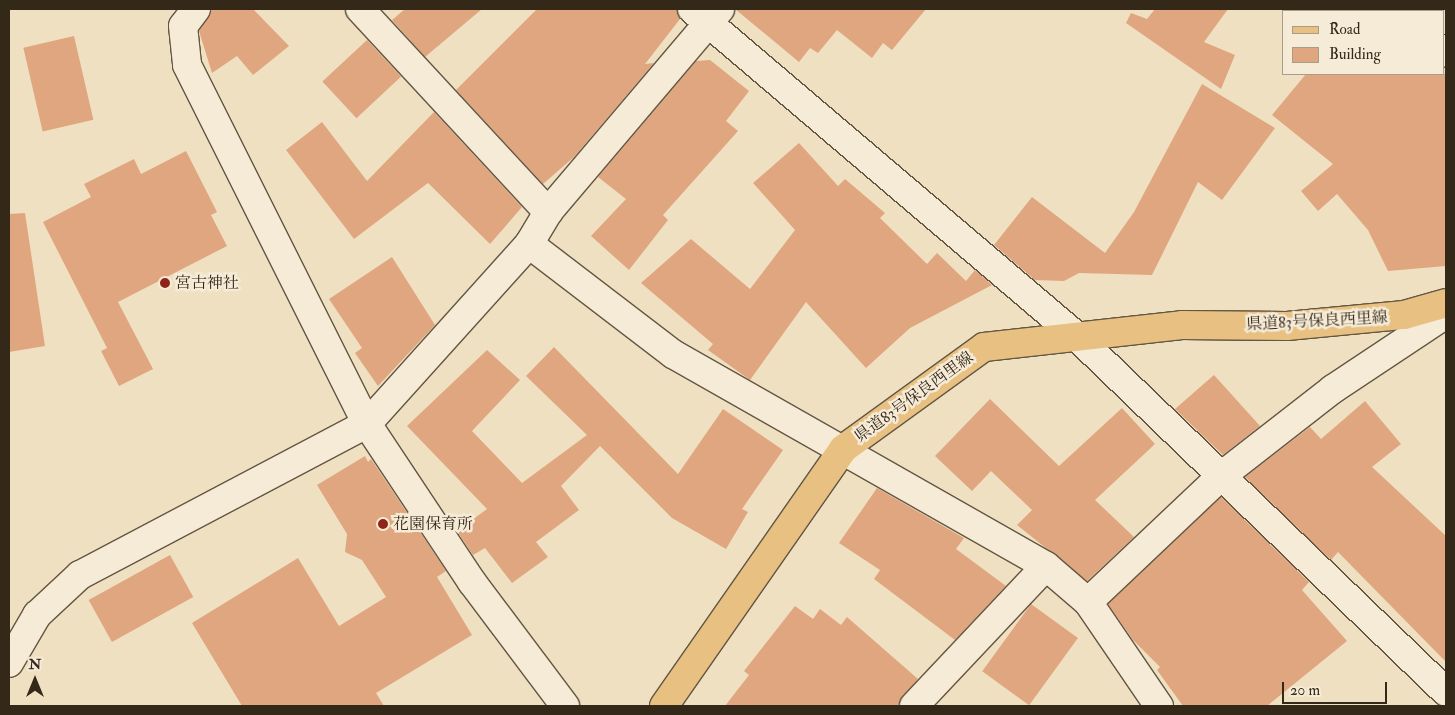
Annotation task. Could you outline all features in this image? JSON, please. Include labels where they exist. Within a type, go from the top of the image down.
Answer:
[{"type":"main road","name":"県道83号保良西里線","points":[[664,706],[843,449],[984,347],[1074,334],[1182,325],[1287,326],[1404,316],[1446,303]]},
{"type":"street","points":[[196,9],[183,26],[187,65],[368,424],[472,582],[565,706]]},
{"type":"street","points":[[360,9],[548,212]]},
{"type":"street","points":[[9,663],[37,615],[80,575],[368,424],[529,244],[548,212],[707,13],[1074,334],[1220,477],[1446,692]]},
{"type":"street","points":[[529,244],[673,354],[797,428],[843,449],[1046,566],[1088,602],[1159,706]]},
{"type":"street","points":[[1088,602],[1220,477],[1333,389],[1446,314]]},
{"type":"street","points":[[914,706],[1046,566]]},
{"type":"building","points":[[211,9],[253,9],[289,46],[253,75],[237,56],[212,73],[199,31]]},
{"type":"building","points":[[405,9],[482,9],[425,57],[392,20]]},
{"type":"building","points":[[537,9],[677,9],[680,19],[645,64],[654,63],[574,157],[543,184],[456,90]]},
{"type":"building","points":[[735,9],[926,9],[892,50],[883,43],[872,58],[837,30],[818,53],[810,48],[799,62]]},
{"type":"building","points":[[1155,9],[1228,9],[1204,42],[1235,55],[1221,89],[1126,23],[1131,13],[1147,19]]},
{"type":"building","points":[[74,36],[93,120],[43,131],[23,48]]},
{"type":"building","points":[[367,40],[401,77],[356,118],[322,82]]},
{"type":"building","points":[[710,60],[749,91],[726,121],[738,131],[663,215],[668,220],[629,270],[591,236],[626,199],[598,177],[696,61]]},
{"type":"building","points":[[1446,74],[1446,266],[1388,271],[1368,230],[1337,194],[1318,211],[1301,191],[1333,164],[1272,115],[1305,75]]},
{"type":"building","points":[[1202,84],[1275,128],[1222,200],[1198,182],[1152,275],[1079,273],[1064,281],[1035,280],[994,245],[1032,197],[1105,253],[1134,212]]},
{"type":"building","points":[[434,112],[522,207],[490,244],[428,183],[354,239],[286,150],[322,122],[367,181]]},
{"type":"building","points":[[799,143],[838,186],[845,179],[885,213],[880,218],[927,264],[937,253],[966,281],[975,270],[992,285],[910,328],[866,368],[806,302],[750,380],[708,350],[713,344],[641,283],[691,239],[750,289],[795,230],[753,183]]},
{"type":"building","points":[[186,151],[217,212],[211,215],[227,246],[118,302],[153,369],[119,386],[101,351],[107,348],[43,222],[91,197],[84,184],[134,159],[141,174]]},
{"type":"building","points":[[25,213],[45,346],[9,352],[9,214]]},
{"type":"building","points":[[392,257],[435,325],[378,386],[355,353],[362,348],[329,299]]},
{"type":"building","points":[[554,347],[678,474],[723,409],[783,450],[742,509],[748,512],[726,549],[672,518],[600,446],[561,486],[579,510],[536,542],[548,557],[512,583],[485,548],[473,555],[457,531],[487,509],[407,426],[487,350],[520,380],[472,431],[522,483],[587,435],[526,376]]},
{"type":"building","points":[[1214,375],[1260,426],[1223,455],[1175,409]]},
{"type":"building","points":[[990,399],[1059,466],[1122,408],[1155,444],[1095,500],[1134,537],[1087,581],[1017,525],[1032,510],[991,471],[972,491],[935,456]]},
{"type":"building","points":[[1365,401],[1401,444],[1372,467],[1446,536],[1446,662],[1338,552],[1331,560],[1245,477],[1310,427],[1321,439]]},
{"type":"building","points":[[365,456],[368,462],[371,459],[446,571],[437,577],[472,635],[376,693],[384,706],[242,706],[192,623],[298,558],[339,626],[386,597],[362,560],[345,552],[347,534],[317,485]]},
{"type":"building","points":[[877,488],[964,538],[956,549],[1006,586],[955,640],[874,579],[880,570],[839,543]]},
{"type":"building","points":[[1221,497],[1309,582],[1302,590],[1347,641],[1267,706],[1183,706],[1157,670],[1160,667],[1133,640],[1108,604]]},
{"type":"building","points":[[170,555],[193,597],[112,642],[89,600]]},
{"type":"building","points":[[1031,604],[1078,638],[1029,705],[982,671]]},
{"type":"building","points":[[795,606],[813,619],[820,609],[841,625],[847,617],[918,679],[897,706],[725,706],[749,675],[744,671]]},
{"type":"place","name":"宮古神社","points":[[165,283]]},
{"type":"place","name":"花園保育所","points":[[383,524]]}]
